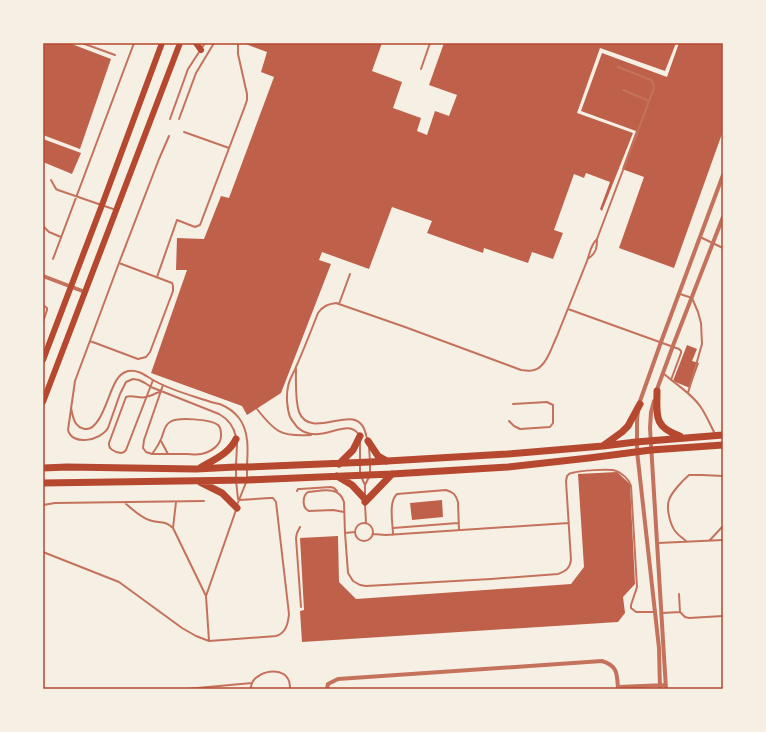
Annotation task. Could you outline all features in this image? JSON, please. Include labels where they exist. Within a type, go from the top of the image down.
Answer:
[{"type":"main road","points":[[43,360],[162,43]]},
{"type":"main road","points":[[43,402],[180,43]]},
{"type":"main road","points":[[196,43],[201,50]]},
{"type":"main road","points":[[657,391],[658,421],[668,432],[683,438]]},
{"type":"main road","points":[[603,446],[628,426],[640,404]]},
{"type":"main road","points":[[43,468],[196,470],[236,467],[360,463],[507,454],[719,435]]},
{"type":"main road","points":[[339,464],[353,450],[360,436]]},
{"type":"main road","points":[[196,470],[220,457],[236,440]]},
{"type":"main road","points":[[368,441],[378,456],[387,461]]},
{"type":"main road","points":[[43,483],[247,480],[360,474],[392,474],[508,467],[637,451],[723,445]]},
{"type":"main road","points":[[43,462],[56,468]]},
{"type":"main road","points":[[337,476],[352,485],[365,501],[392,474]]},
{"type":"main road","points":[[199,481],[222,493],[237,508]]},
{"type":"street","points":[[660,687],[655,612],[636,442],[637,420],[640,404],[661,342],[723,175]]},
{"type":"street","points":[[327,689],[328,684],[338,679],[602,662],[610,664],[615,670],[617,674],[618,688],[666,687],[651,450],[651,412],[663,373],[723,217]]},
{"type":"street","points":[[43,276],[85,292]]},
{"type":"lane","points":[[82,43],[115,55]]},
{"type":"lane","points":[[53,259],[134,43]]},
{"type":"lane","points":[[170,119],[188,69],[205,43]]},
{"type":"lane","points":[[179,119],[196,73],[214,43]]},
{"type":"lane","points":[[157,277],[177,220],[195,227],[200,225],[247,100],[245,83],[238,54],[238,43]]},
{"type":"lane","points":[[421,69],[430,43]]},
{"type":"lane","points":[[588,259],[594,254],[597,239],[654,88],[651,80],[618,67]]},
{"type":"lane","points":[[623,90],[649,101]]},
{"type":"lane","points":[[184,132],[229,148]]},
{"type":"lane","points":[[170,136],[159,159],[75,381],[68,430],[72,437],[82,440],[93,440],[105,433],[126,382],[133,379],[143,381],[150,387],[161,392],[219,414],[232,425],[235,432],[237,445],[237,508],[206,596]]},
{"type":"lane","points":[[51,180],[58,190],[117,210]]},
{"type":"lane","points":[[43,226],[49,232],[61,237]]},
{"type":"lane","points":[[700,237],[723,248]]},
{"type":"lane","points":[[316,435],[302,430],[293,422],[288,410],[288,387],[318,313],[322,307],[330,304],[339,304],[521,370],[535,370],[546,360],[568,310],[593,243],[597,239]]},
{"type":"lane","points":[[90,341],[138,359],[142,359],[148,355],[173,288],[172,283],[119,263]]},
{"type":"lane","points":[[339,304],[350,274]]},
{"type":"lane","points":[[679,293],[692,298],[701,323],[702,344],[688,393]]},
{"type":"lane","points":[[43,305],[47,308],[43,322]]},
{"type":"lane","points":[[568,310],[679,349],[681,353],[671,380]]},
{"type":"lane","points":[[296,367],[297,398],[299,412],[303,418],[311,423],[349,420],[361,424],[368,441],[370,462],[370,475],[365,485]]},
{"type":"lane","points":[[71,408],[76,425],[84,429],[91,428],[101,416],[119,376],[128,372],[137,371],[178,391],[222,405],[235,414],[242,422],[246,432],[248,448],[247,480],[238,500]]},
{"type":"lane","points":[[663,373],[688,393],[702,408],[719,435]]},
{"type":"lane","points":[[153,380],[146,397],[126,450],[121,453],[110,449],[109,443],[126,398],[131,396],[139,398],[146,397],[161,392]]},
{"type":"lane","points":[[152,454],[161,441],[166,425],[171,421],[176,420],[213,422],[218,425],[221,431],[220,442],[212,450],[200,454],[152,454],[144,451],[143,444],[164,385]]},
{"type":"lane","points":[[509,421],[520,429],[550,427],[553,423],[553,406],[548,402],[513,404]]},
{"type":"lane","points":[[257,409],[267,422],[281,433],[296,436],[316,435],[346,428],[356,430],[360,436],[360,474],[365,485],[366,523]]},
{"type":"lane","points":[[161,441],[168,454]]},
{"type":"lane","points":[[297,492],[300,489],[331,487],[334,488],[343,498],[348,573],[353,581],[360,586],[491,580],[558,574],[568,569],[570,564],[567,476],[572,473],[612,470],[620,473],[629,481],[631,486],[637,587],[631,605],[636,612],[655,612]]},
{"type":"lane","points":[[687,542],[676,531],[671,522],[668,502],[671,495],[689,476],[723,476]]},
{"type":"lane","points":[[394,535],[392,504],[393,498],[396,494],[446,490],[454,494],[458,502],[459,530]]},
{"type":"lane","points":[[338,492],[305,493],[304,508],[309,511],[338,510],[344,512]]},
{"type":"lane","points":[[43,552],[119,582],[182,628],[209,641],[276,636],[282,634],[285,630],[288,623],[289,614],[276,502],[273,498],[238,500]]},
{"type":"lane","points":[[43,505],[55,503],[204,501]]},
{"type":"lane","points":[[124,502],[145,518],[153,521],[164,522],[173,528],[206,596],[209,641]]},
{"type":"lane","points":[[173,528],[176,502]]},
{"type":"lane","points":[[393,528],[458,522]]},
{"type":"lane","points":[[366,523],[373,528],[372,537],[368,541],[362,541],[357,538],[355,532],[355,529],[360,524],[366,523]]},
{"type":"lane","points":[[373,534],[394,535],[569,523]]},
{"type":"lane","points":[[300,526],[296,538],[301,607]]},
{"type":"lane","points":[[710,540],[723,526]]},
{"type":"lane","points":[[345,533],[355,532]]},
{"type":"lane","points":[[657,543],[723,540]]},
{"type":"lane","points":[[679,594],[680,612],[685,617],[723,616]]},
{"type":"lane","points":[[662,613],[680,612]]},
{"type":"lane","points":[[251,689],[254,679],[260,675],[275,671],[286,676],[289,680],[290,689]]},
{"type":"lane","points":[[186,689],[252,683]]},
{"type":"building","points":[[43,43],[69,43],[111,59],[80,149],[43,135]]},
{"type":"building","points":[[243,43],[382,43],[372,71],[402,82],[393,108],[421,118],[417,131],[427,135],[435,111],[449,116],[457,95],[429,85],[444,43],[676,43],[665,71],[600,48],[577,113],[633,133],[602,211],[600,209],[610,182],[586,173],[584,178],[574,174],[554,230],[563,233],[553,259],[532,252],[528,263],[484,248],[483,253],[427,233],[432,221],[392,207],[369,269],[322,252],[319,260],[331,264],[281,393],[247,415],[242,406],[151,373],[187,270],[176,270],[177,238],[204,239],[221,196],[229,198],[274,77],[261,72],[267,52]]},
{"type":"building","points":[[679,43],[723,43],[723,131],[674,268],[619,248],[644,177],[622,169],[636,131],[581,111],[602,53],[667,77]]},
{"type":"building","points":[[43,139],[81,153],[72,174],[43,162]]},
{"type":"building","points":[[687,345],[697,349],[692,361],[699,363],[690,388],[673,381]]},
{"type":"building","points":[[617,472],[630,484],[635,584],[623,597],[625,613],[618,622],[302,642],[300,611],[304,610],[300,538],[338,536],[339,582],[356,599],[571,584],[584,567],[578,474]]},
{"type":"building","points":[[442,500],[443,517],[412,520],[410,503]]}]
